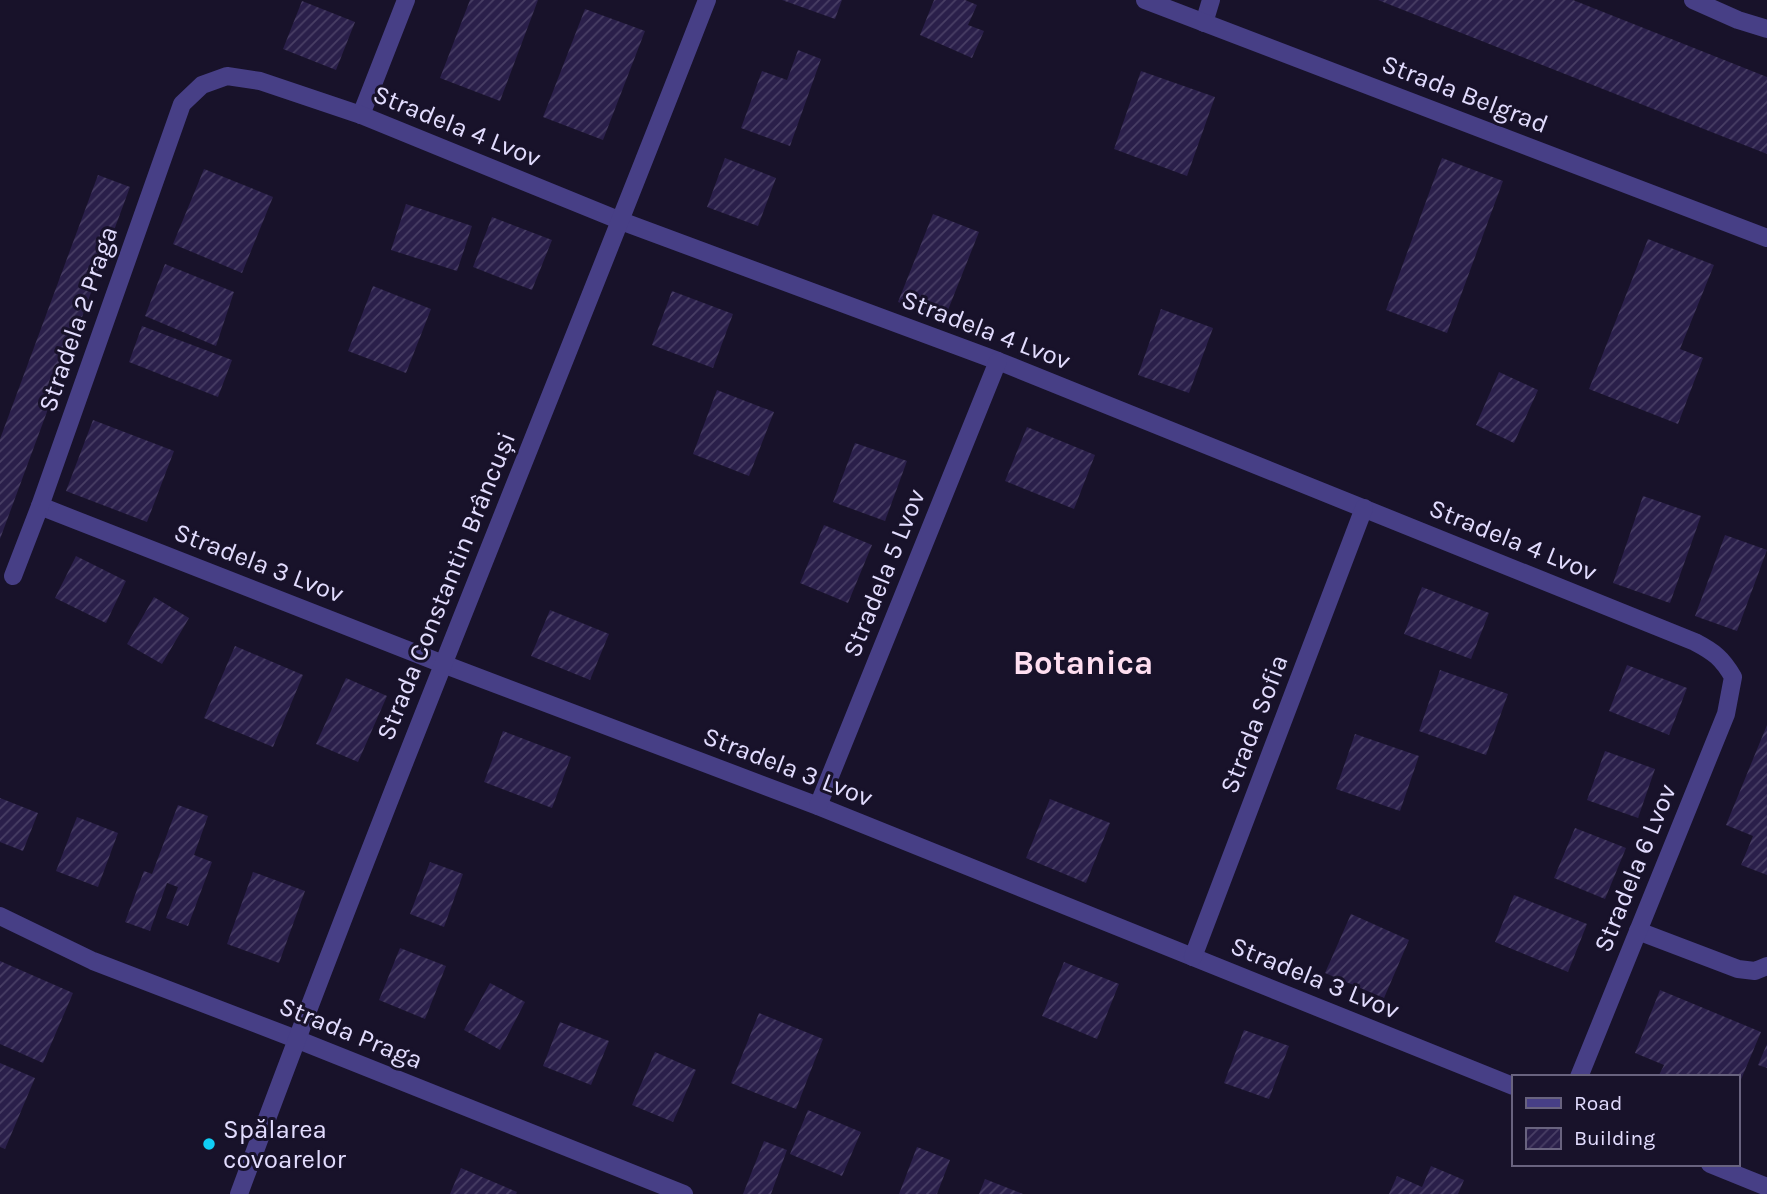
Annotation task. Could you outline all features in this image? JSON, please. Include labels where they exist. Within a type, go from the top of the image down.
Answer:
[{"type":"street","points":[[361,115],[406,0]]},
{"type":"street","name":"Strada Constantin Brâncuși","points":[[239,1194],[296,1039],[706,0]]},
{"type":"street","name":"Strada Belgrad","points":[[1145,0],[1767,238]]},
{"type":"street","points":[[1204,23],[1212,0]]},
{"type":"street","points":[[1693,0],[1738,20],[1767,29]]},
{"type":"street","name":"Stradela 4 Lvov","points":[[202,85],[227,76],[260,81],[361,115],[621,221],[998,361],[1695,642],[1714,652],[1726,663],[1733,677]]},
{"type":"street","name":"Stradela 2 Praga","points":[[13,576],[182,104],[202,85]]},
{"type":"street","name":"Stradela 5 Lvov","points":[[818,806],[998,361]]},
{"type":"street","name":"Stradela 3 Lvov","points":[[40,506],[443,664],[818,806],[1512,1086]]},
{"type":"street","name":"Strada Sofia","points":[[1193,957],[1364,508]]},
{"type":"street","name":"Stradela 6 Lvov","points":[[1580,1075],[1726,714],[1733,677]]},
{"type":"street","name":"Strada Praga","points":[[0,916],[93,961],[684,1194]]},
{"type":"street","points":[[1638,931],[1738,970],[1755,971],[1767,966]]},
{"type":"street","points":[[1715,1166],[1767,1187]]},
{"type":"building","points":[[470,0],[538,0],[500,101],[440,78]]},
{"type":"building","points":[[782,0],[842,0],[835,19]]},
{"type":"building","points":[[934,0],[965,0],[977,5],[968,25],[984,31],[972,58],[920,35]]},
{"type":"building","points":[[1378,0],[1573,0],[1767,77],[1767,154]]},
{"type":"building","points":[[302,1],[355,22],[336,70],[283,49]]},
{"type":"building","points":[[585,9],[645,31],[603,140],[543,117]]},
{"type":"building","points":[[798,50],[821,59],[790,146],[741,128],[762,71],[787,80]]},
{"type":"building","points":[[1141,71],[1215,97],[1187,176],[1114,149]]},
{"type":"building","points":[[725,158],[776,178],[758,226],[707,207]]},
{"type":"building","points":[[1442,158],[1503,181],[1447,333],[1386,310]]},
{"type":"building","points":[[204,169],[273,197],[242,273],[173,244]]},
{"type":"building","points":[[98,175],[130,187],[0,539],[0,439]]},
{"type":"building","points":[[406,204],[472,226],[457,271],[391,250]]},
{"type":"building","points":[[933,214],[979,232],[944,320],[898,302]]},
{"type":"building","points":[[492,217],[552,240],[532,290],[473,267]]},
{"type":"building","points":[[1648,239],[1714,265],[1680,349],[1703,358],[1678,424],[1589,389]]},
{"type":"building","points":[[165,264],[234,292],[216,346],[145,316]]},
{"type":"building","points":[[373,286],[431,309],[406,373],[348,351]]},
{"type":"building","points":[[672,291],[733,314],[713,368],[652,345]]},
{"type":"building","points":[[1161,309],[1213,328],[1189,393],[1138,375]]},
{"type":"building","points":[[142,326],[232,360],[218,397],[129,362]]},
{"type":"building","points":[[1499,372],[1538,390],[1514,443],[1476,425]]},
{"type":"building","points":[[717,390],[774,412],[749,476],[693,454]]},
{"type":"building","points":[[93,420],[174,451],[147,522],[66,491]]},
{"type":"building","points":[[1027,427],[1095,455],[1074,509],[1005,481]]},
{"type":"building","points":[[855,443],[907,461],[885,521],[833,502]]},
{"type":"building","points":[[1643,496],[1701,516],[1670,603],[1613,583]]},
{"type":"building","points":[[824,525],[872,545],[848,603],[800,583]]},
{"type":"building","points":[[1725,535],[1767,550],[1737,631],[1695,616]]},
{"type":"building","points":[[76,556],[126,581],[106,623],[55,598]]},
{"type":"building","points":[[1422,587],[1489,613],[1471,659],[1404,634]]},
{"type":"building","points":[[154,597],[189,618],[162,664],[127,644]]},
{"type":"building","points":[[550,610],[609,634],[590,680],[531,656]]},
{"type":"building","points":[[235,646],[303,675],[273,747],[204,718]]},
{"type":"building","points":[[1627,665],[1687,688],[1669,735],[1609,711]]},
{"type":"building","points":[[1440,670],[1508,694],[1486,755],[1419,731]]},
{"type":"building","points":[[346,678],[387,696],[358,762],[316,744]]},
{"type":"building","points":[[1767,725],[1767,875],[1741,865],[1753,836],[1726,825]]},
{"type":"building","points":[[503,731],[571,757],[552,808],[484,782]]},
{"type":"building","points":[[1355,734],[1419,756],[1400,811],[1336,789]]},
{"type":"building","points":[[1605,751],[1655,769],[1638,818],[1587,800]]},
{"type":"building","points":[[0,798],[38,813],[23,851],[0,842]]},
{"type":"building","points":[[1050,799],[1110,823],[1086,883],[1026,858]]},
{"type":"building","points":[[178,805],[208,816],[194,855],[212,862],[188,926],[166,918],[178,887],[167,883],[150,931],[125,922],[144,871],[152,874]]},
{"type":"building","points":[[77,817],[118,833],[98,887],[56,871]]},
{"type":"building","points":[[1575,828],[1626,848],[1605,899],[1554,878]]},
{"type":"building","points":[[430,862],[463,874],[444,927],[410,914]]},
{"type":"building","points":[[253,872],[305,891],[279,963],[227,944]]},
{"type":"building","points":[[1514,895],[1587,924],[1568,972],[1495,942]]},
{"type":"building","points":[[1351,914],[1409,940],[1384,998],[1325,973]]},
{"type":"building","points":[[400,948],[446,966],[425,1019],[379,1000]]},
{"type":"building","points":[[0,961],[73,993],[43,1063],[0,1044]]},
{"type":"building","points":[[1064,962],[1119,984],[1097,1039],[1042,1016]]},
{"type":"building","points":[[490,983],[525,1002],[500,1050],[464,1030]]},
{"type":"building","points":[[1660,990],[1761,1032],[1739,1084],[1739,1075],[1659,1075],[1664,1065],[1635,1053]]},
{"type":"building","points":[[759,1013],[823,1039],[796,1109],[731,1083]]},
{"type":"building","points":[[560,1022],[609,1041],[591,1085],[543,1066]]},
{"type":"building","points":[[1244,1030],[1289,1046],[1269,1099],[1224,1083]]},
{"type":"building","points":[[1767,1044],[1767,1068],[1758,1065]]},
{"type":"building","points":[[655,1052],[696,1070],[673,1122],[632,1105]]},
{"type":"building","points":[[0,1063],[35,1078],[5,1149],[0,1147]]},
{"type":"building","points":[[808,1110],[861,1132],[842,1176],[790,1154]]},
{"type":"building","points":[[764,1141],[787,1150],[771,1194],[743,1194]]},
{"type":"building","points":[[917,1147],[950,1160],[937,1194],[899,1194]]},
{"type":"building","points":[[1431,1166],[1464,1180],[1458,1194],[1389,1194],[1397,1176],[1422,1187]]},
{"type":"building","points":[[461,1168],[517,1192],[450,1194]]},
{"type":"building","points":[[985,1179],[1023,1194],[979,1194]]},
{"type":"place","name":"Spălarea covoarelor","points":[[209,1144]]},
{"type":"district","name":"Botanica","points":[[1083,663]]}]
